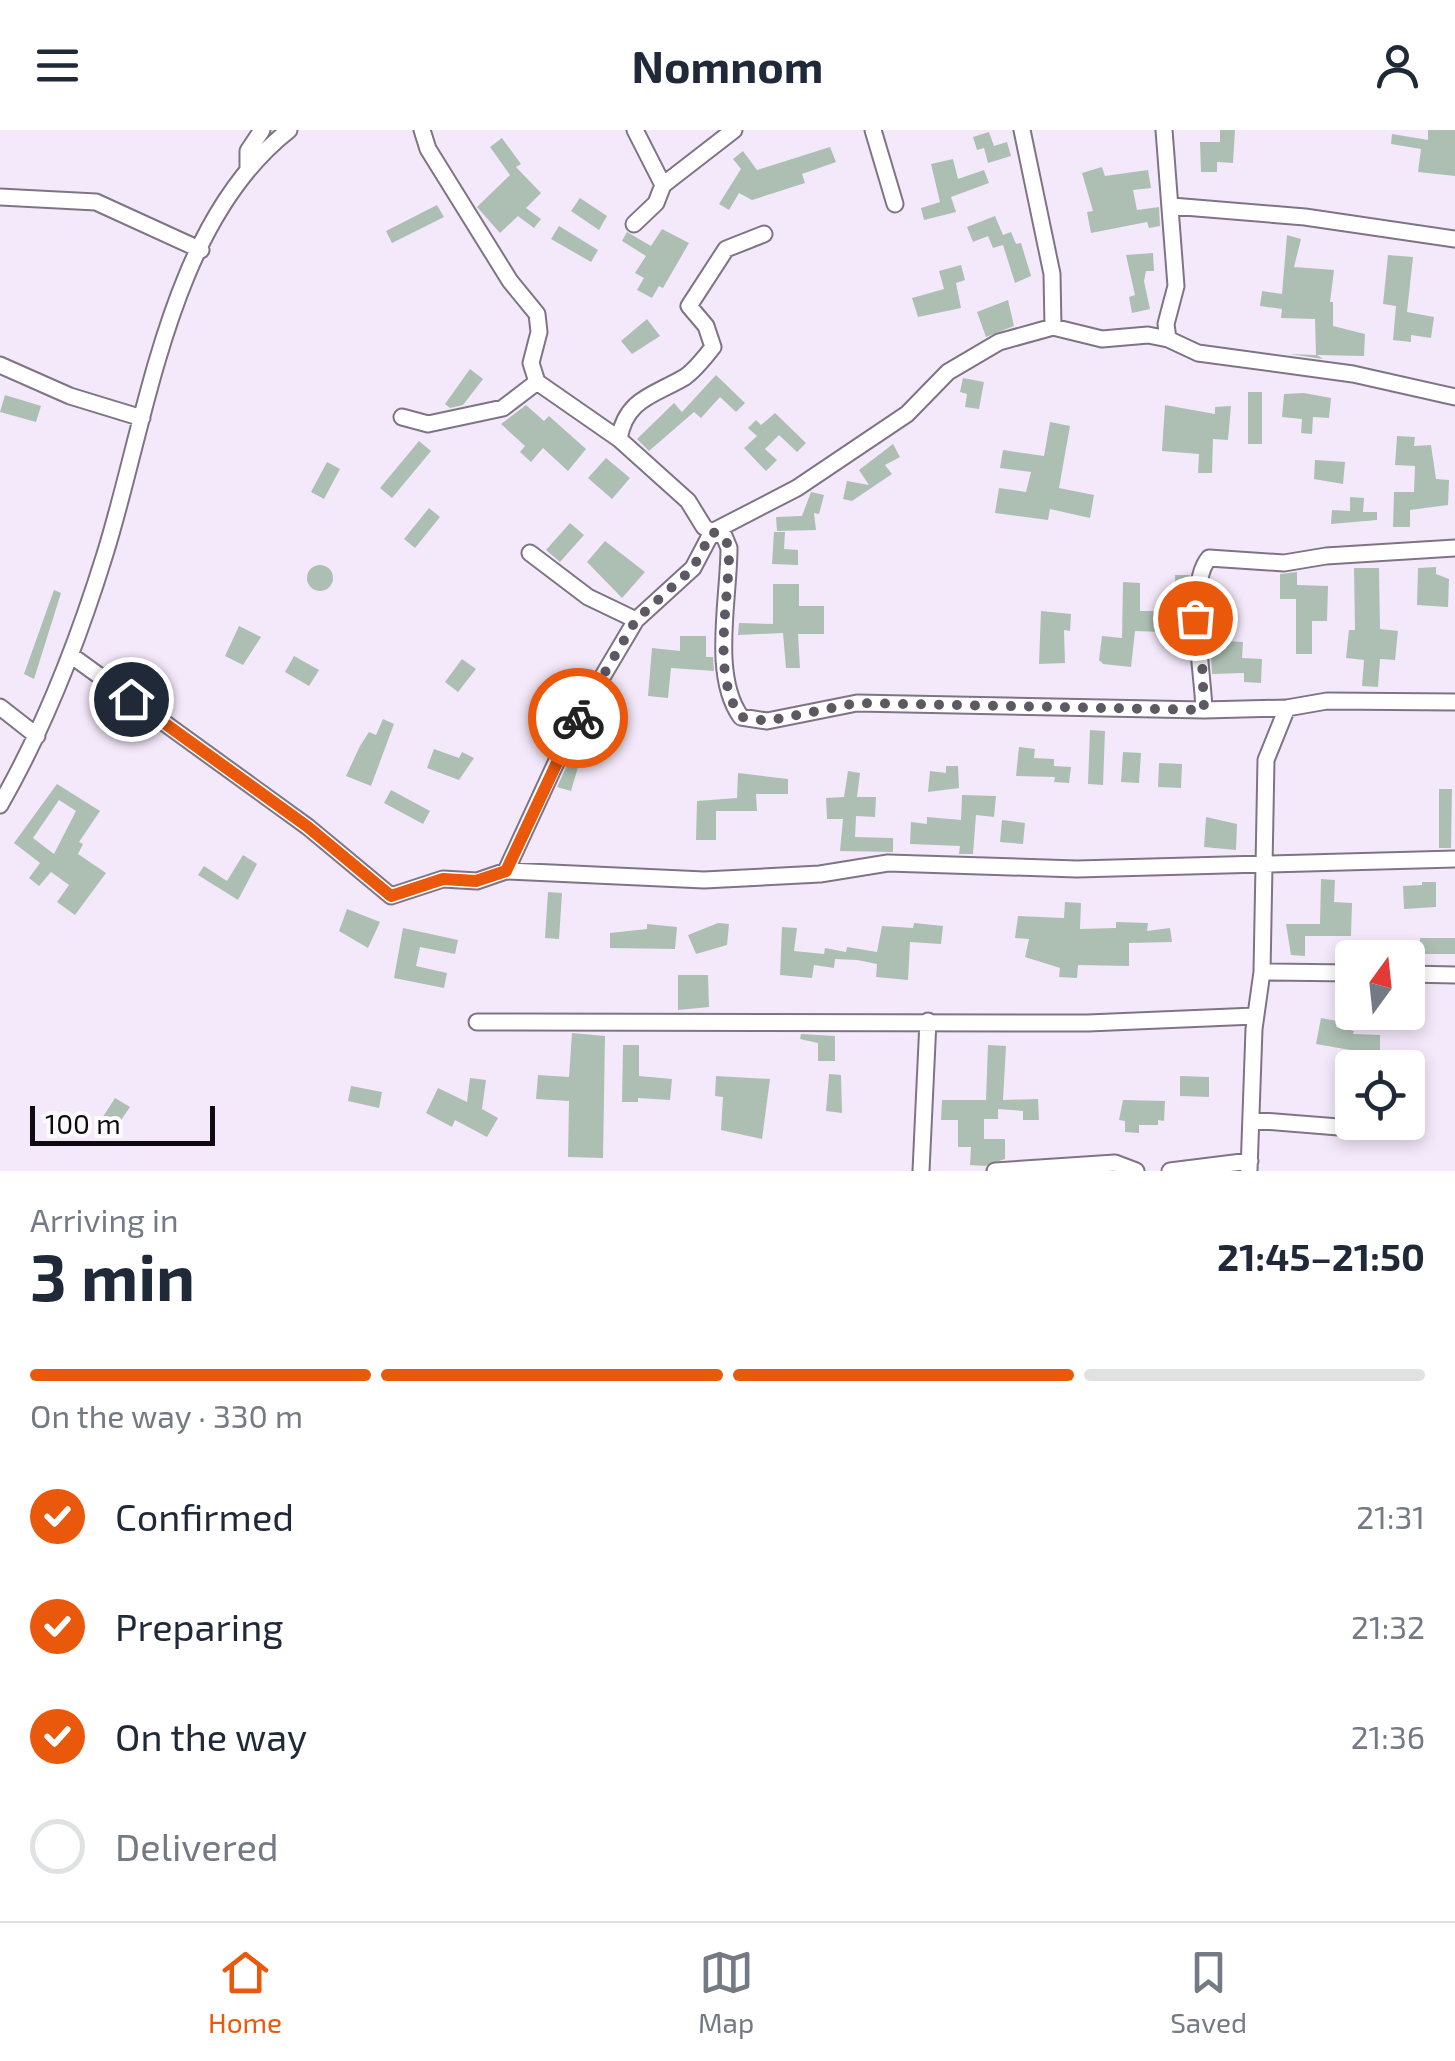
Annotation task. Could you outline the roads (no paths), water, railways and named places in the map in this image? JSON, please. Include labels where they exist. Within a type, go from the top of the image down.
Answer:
[{"type":"street","points":[[248,168],[248,150],[262,130]]},
{"type":"street","points":[[0,805],[72,656],[132,463],[163,341],[201,250],[214,220],[248,168],[289,130]]},
{"type":"street","points":[[422,130],[428,148],[510,281],[536,314],[539,332],[531,363],[537,382],[619,439],[688,501],[704,527],[724,536],[729,548],[723,678],[728,700],[741,717],[784,719],[857,703],[1204,710],[1287,708],[1326,701],[1455,702]]},
{"type":"street","points":[[634,130],[662,185]]},
{"type":"street","points":[[634,224],[656,203],[662,185],[734,130]]},
{"type":"street","points":[[873,130],[895,204]]},
{"type":"street","points":[[1022,130],[1052,274],[1052,328]]},
{"type":"street","points":[[1164,130],[1172,206],[1170,262],[1176,286],[1166,324],[1168,339]]},
{"type":"street","points":[[0,197],[96,202],[201,250]]},
{"type":"street","points":[[1172,206],[1305,217],[1455,239]]},
{"type":"street","points":[[619,439],[627,412],[638,400],[685,376],[712,347],[706,326],[689,306],[726,249],[764,234]]},
{"type":"street","points":[[506,871],[572,728],[636,620],[693,568],[712,532],[797,488],[907,414],[948,372],[979,351],[1052,328],[1102,339],[1148,335],[1168,339],[1198,353],[1353,374],[1455,398]]},
{"type":"street","points":[[0,366],[70,396],[142,418]]},
{"type":"street","points":[[402,417],[428,424],[503,408],[537,382]]},
{"type":"street","points":[[1204,710],[1196,600],[1202,566],[1209,558],[1284,563],[1455,548]]},
{"type":"street","points":[[530,553],[588,597],[636,620]]},
{"type":"street","points":[[72,656],[308,827],[391,896],[443,879],[476,881],[506,871],[704,880],[820,874],[888,863],[1077,869],[1264,861],[1455,859]]},
{"type":"street","points":[[0,707],[36,736]]},
{"type":"street","points":[[1170,1171],[1250,1166],[1255,1016],[1262,972],[1266,760],[1287,708]]},
{"type":"street","points":[[1262,972],[1335,973]]},
{"type":"street","points":[[1425,974],[1455,975]]},
{"type":"street","points":[[477,1022],[1088,1023],[1255,1016]]},
{"type":"street","points":[[920,1171],[928,1021]]},
{"type":"street","points":[[1251,1120],[1335,1127]]},
{"type":"street","points":[[995,1171],[1115,1163],[1136,1171]]}]
